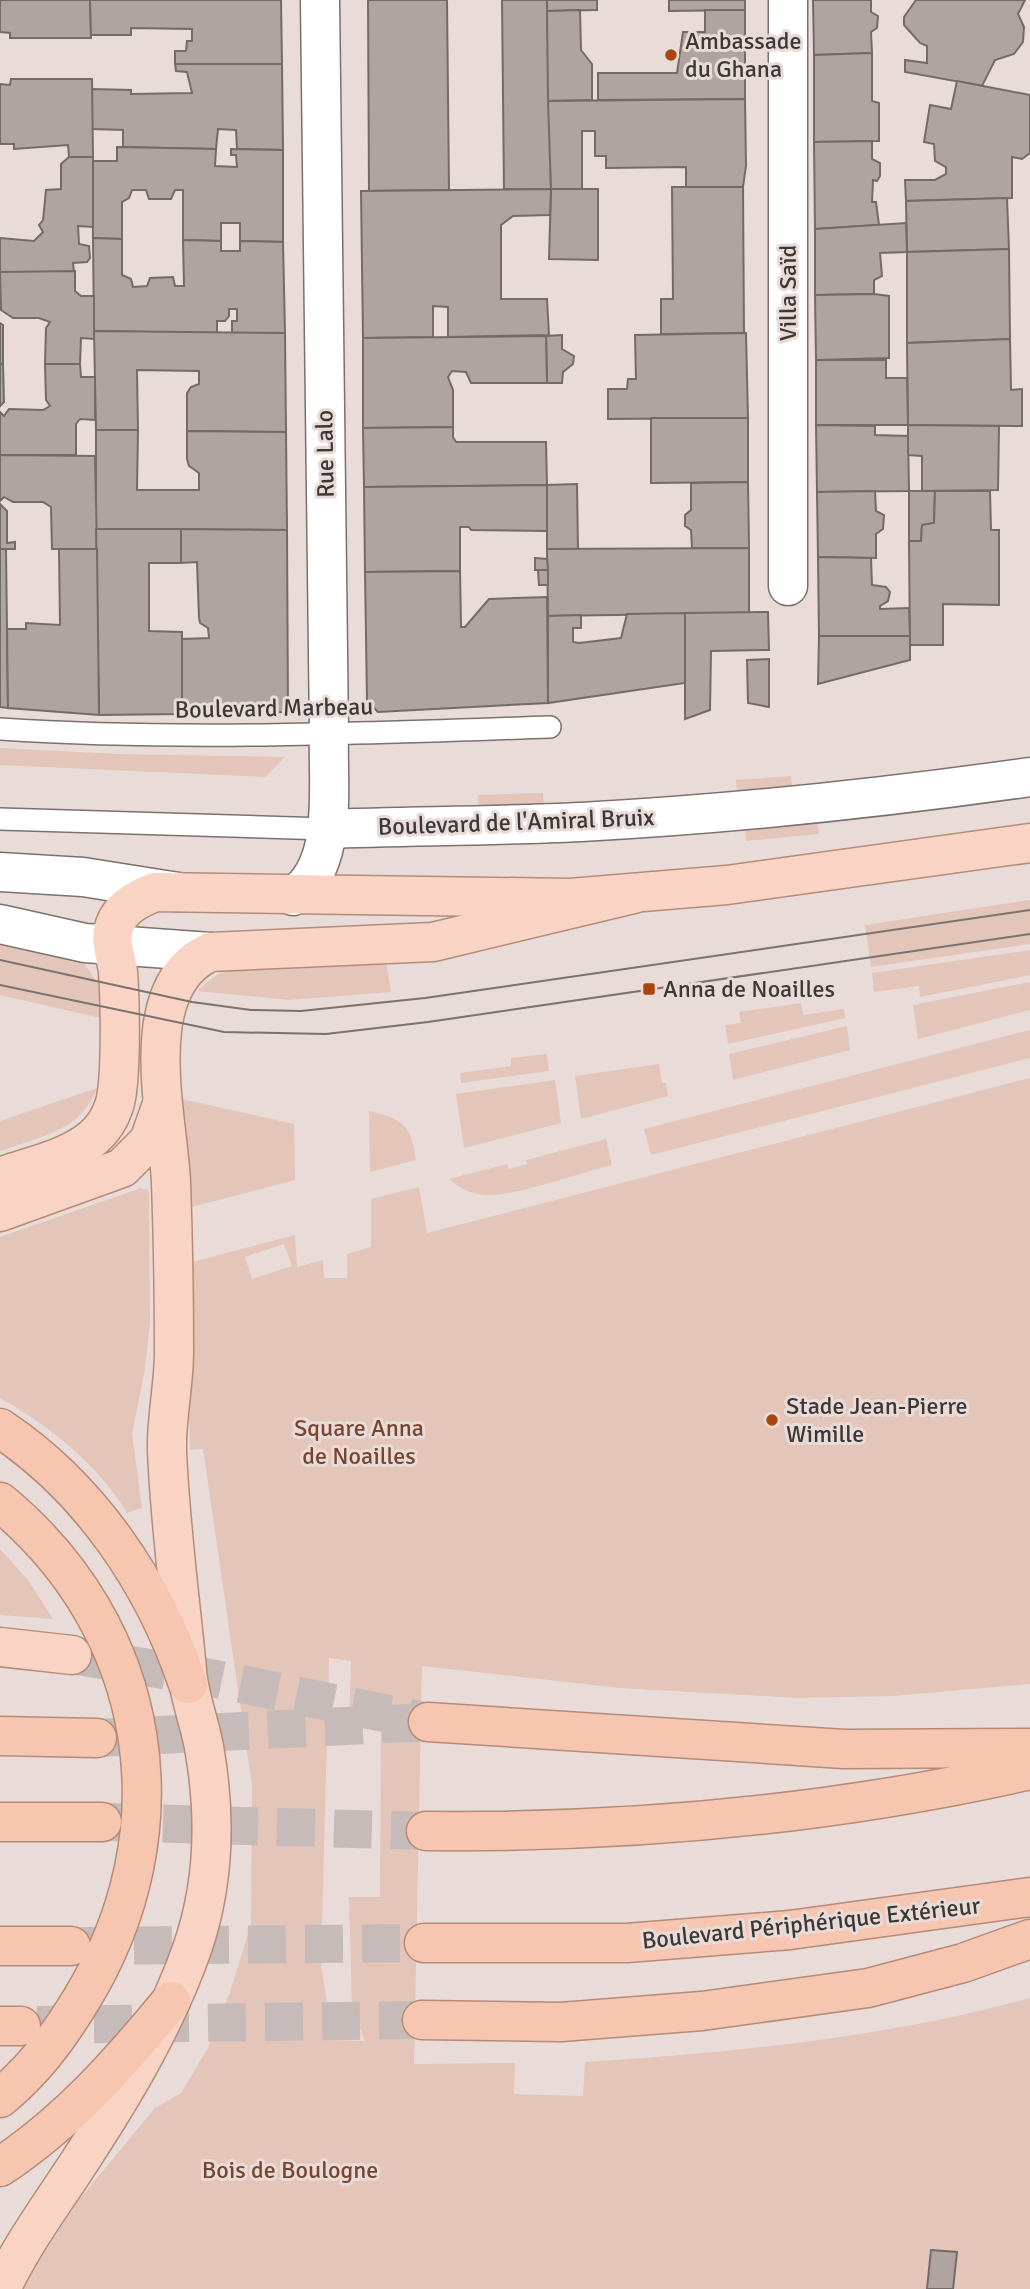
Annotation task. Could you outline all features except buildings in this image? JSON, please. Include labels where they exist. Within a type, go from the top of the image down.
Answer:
[{"type":"highway","points":[[0,1428],[44,1461],[70,1486],[112,1539],[155,1603],[175,1646],[188,1684]]},
{"type":"highway","points":[[0,1502],[27,1525],[55,1558],[81,1590],[103,1626],[117,1656],[130,1698],[143,1760],[143,1794],[140,1838],[129,1892],[97,1975],[60,2034],[36,2066],[0,2098]]},
{"type":"highway","points":[[428,1721],[844,1749],[1030,1748]]},
{"type":"highway","points":[[0,1737],[97,1738]]},
{"type":"highway","points":[[426,1831],[535,1832],[647,1827],[798,1812],[944,1790],[1030,1770]]},
{"type":"highway","points":[[0,1822],[102,1822]]},
{"type":"highway","name":"Boulevard Périphérique Extérieur","points":[[424,1943],[627,1943],[790,1930],[1030,1897]]},
{"type":"highway","points":[[422,2020],[561,2022],[702,2011],[868,1989],[962,1963],[1030,1939]]},
{"type":"highway","points":[[0,1946],[71,1946]]},
{"type":"highway","points":[[0,2167],[65,2118],[136,2044],[171,2001]]},
{"type":"main road","points":[[0,1177],[76,1149],[94,1137],[108,1121],[115,1104],[117,1086],[118,985],[111,946],[117,920],[138,899],[155,892],[570,898],[821,874],[1030,843]]},
{"type":"main road","points":[[1,2289],[42,2218],[128,2087],[171,2001],[191,1950],[210,1881],[211,1802],[205,1750],[188,1684],[167,1453],[174,1356],[171,1180],[163,1102],[161,1044],[167,1008],[178,980],[188,966],[210,952],[433,942],[633,894]]},
{"type":"main road","points":[[0,1212],[122,1168],[149,1141],[163,1102]]},
{"type":"main road","points":[[0,1647],[72,1656]]},
{"type":"street","name":"Rue Lalo","points":[[293,896],[313,880],[320,866],[326,829],[328,734],[320,0]]},
{"type":"street","name":"Villa Saïd","points":[[788,0],[788,586]]},
{"type":"street","name":"Boulevard de l'Amiral Bruix","points":[[326,829],[568,822],[703,814],[857,800],[1030,777]]},
{"type":"street","points":[[0,872],[83,877],[178,892]]},
{"type":"street","points":[[0,924],[111,946],[210,952]]},
{"type":"lane","name":"Boulevard Marbeau","points":[[0,729],[107,736],[328,734],[550,727]]},
{"type":"lane","name":"Boulevard de l'Amiral Bruix","points":[[0,818],[326,829]]},
{"type":"green space","points":[[0,748],[117,754],[285,757],[265,777],[0,765]]},
{"type":"green space","points":[[791,776],[793,793],[737,798],[736,780]]},
{"type":"green space","points":[[543,793],[544,810],[479,812],[478,795]]},
{"type":"green space","points":[[817,817],[819,834],[746,841],[745,824]]},
{"type":"green space","points":[[1030,900],[1030,944],[871,967],[865,925]]},
{"type":"green space","points":[[0,937],[83,962],[101,988],[105,1019],[0,995]]},
{"type":"green space","points":[[1030,950],[1030,975],[920,997],[919,986],[874,992],[872,973]]},
{"type":"green space","points":[[386,960],[391,992],[289,1000],[197,991],[218,974],[243,968]]},
{"type":"green space","points":[[1030,982],[1030,1010],[918,1039],[913,1005]]},
{"type":"green space","points":[[801,1003],[803,1015],[844,1009],[845,1018],[728,1044],[725,1025],[741,1023],[739,1012]]},
{"type":"green space","points":[[847,1026],[850,1050],[733,1080],[729,1054]]},
{"type":"green space","points":[[1030,1030],[1030,1058],[651,1155],[644,1129]]},
{"type":"green space","points":[[547,1054],[549,1071],[461,1083],[460,1073],[511,1066],[511,1058]]},
{"type":"green space","points":[[659,1064],[662,1083],[666,1083],[668,1096],[581,1119],[575,1076]]},
{"type":"green space","points":[[1030,1078],[1030,1684],[893,1696],[799,1698],[620,1688],[422,1666],[414,2064],[515,2063],[514,2094],[583,2096],[585,2062],[753,2048],[865,2033],[975,2012],[1030,1998],[1030,2289],[21,2289],[77,2202],[155,2108],[181,2093],[208,2048],[230,1992],[251,1924],[252,1786],[203,1449],[190,1450],[185,1264],[295,1235],[297,1267],[323,1260],[324,1278],[347,1278],[347,1254],[371,1247],[371,1199],[419,1187],[427,1233]],"holes":[[[284,1244],[292,1266],[252,1279],[245,1257]],[[329,1658],[351,1661],[349,1722],[381,1722],[380,1897],[349,1897],[352,2007],[365,2041],[332,2040],[321,1963]]]},
{"type":"green space","points":[[555,1080],[561,1123],[464,1148],[456,1094]]},
{"type":"green space","points":[[97,1088],[81,1114],[70,1123],[44,1136],[0,1151],[0,1121]]},
{"type":"green space","points":[[182,1099],[294,1124],[295,1180],[184,1209]]},
{"type":"green space","points":[[369,1111],[390,1117],[403,1125],[411,1139],[416,1160],[370,1172]]},
{"type":"green space","points":[[606,1139],[612,1165],[528,1189],[496,1195],[479,1194],[465,1190],[449,1179],[507,1164],[509,1169],[527,1164],[526,1160]]},
{"type":"green space","points":[[141,1188],[148,1190],[149,1195],[150,1323],[145,1369],[132,1434],[142,1508],[127,1513],[102,1478],[71,1447],[36,1420],[0,1398],[0,1237]]},
{"type":"green space","points":[[0,1549],[28,1580],[53,1619],[0,1615]]},
{"type":"tunnel","points":[[72,1655],[216,1679],[428,1722]]},
{"type":"tunnel","points":[[97,1738],[428,1722]]},
{"type":"tunnel","points":[[106,1822],[426,1831]]},
{"type":"tunnel","points":[[77,1946],[424,1943]]},
{"type":"tunnel","points":[[37,2025],[422,2020]]},
{"type":"tram line","points":[[0,960],[192,1002],[251,1010],[301,1011],[425,998],[1030,910]]},
{"type":"tram line","points":[[0,985],[224,1032],[326,1034],[428,1022],[1030,934]]},
{"type":"place","name":"Ambassade du Ghana","points":[[671,55]]},
{"type":"place","name":"Anna de Noailles","points":[[649,989]]},
{"type":"place","name":"Stade Jean-Pierre Wimille","points":[[772,1420]]},
{"type":"park label","name":"Square Anna de Noailles","points":[[359,1442]]},
{"type":"park label","name":"Bois de Boulogne","points":[[290,2170]]}]
